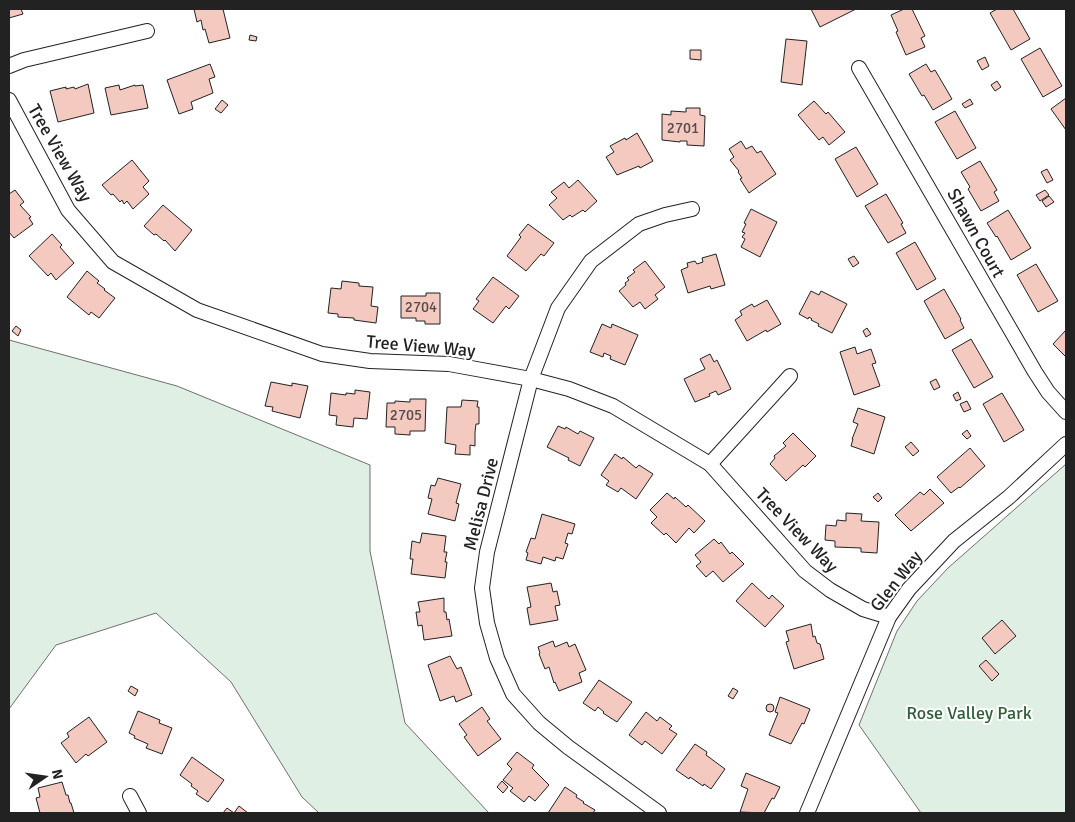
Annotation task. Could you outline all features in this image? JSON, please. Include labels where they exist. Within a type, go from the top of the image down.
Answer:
[{"type":"street","points":[[9,66],[24,60],[147,31]]},
{"type":"street","name":"Shawn Court","points":[[859,68],[1035,372],[1048,392],[1066,412]]},
{"type":"street","name":"Tree View Way","points":[[9,100],[68,210],[113,262],[197,310],[322,354],[370,361],[449,364],[531,379],[569,389],[613,406],[710,464],[805,571],[830,590],[863,608],[889,617]]},
{"type":"street","name":"Melisa Drive","points":[[659,813],[568,747],[539,723],[513,694],[497,658],[487,623],[482,588],[487,552],[531,379],[558,308],[591,261],[639,224],[692,209]]},
{"type":"street","points":[[710,464],[790,376]]},
{"type":"street","name":"Glen Way","points":[[807,813],[889,617],[909,589],[954,541],[1008,497],[1066,444]]},
{"type":"street","points":[[130,796],[139,813]]},
{"type":"green space","points":[[9,340],[177,386],[370,465],[370,551],[405,723],[489,813],[319,813],[302,797],[231,682],[156,613],[56,645],[9,709]]},
{"type":"green space","name":"Rose Valley Park","points":[[1066,464],[1066,813],[921,813],[859,725],[897,631],[917,601],[948,568]]},
{"type":"building","points":[[9,9],[21,9],[23,14],[9,18]]},
{"type":"building","points":[[194,9],[223,9],[230,38],[209,43],[201,20],[197,22]]},
{"type":"building","points":[[811,9],[856,9],[820,27]]},
{"type":"building","points":[[904,9],[912,9],[925,36],[921,38],[925,47],[906,55],[891,15]]},
{"type":"building","points":[[997,9],[1013,9],[1030,39],[1011,50],[990,13]]},
{"type":"building","points":[[250,35],[257,37],[256,41],[249,40]]},
{"type":"building","points":[[786,39],[807,41],[802,85],[781,82]]},
{"type":"building","points":[[1040,48],[1062,86],[1043,97],[1021,59]]},
{"type":"building","points":[[690,50],[701,50],[701,60],[690,59]]},
{"type":"building","points":[[985,57],[989,66],[982,70],[977,61]]},
{"type":"building","points":[[210,64],[215,77],[209,79],[213,93],[191,102],[193,109],[179,114],[167,80]]},
{"type":"building","points":[[926,64],[931,72],[935,70],[952,99],[933,110],[909,74]]},
{"type":"building","points":[[997,81],[1001,87],[995,91],[991,85]]},
{"type":"building","points":[[88,84],[94,113],[58,122],[50,91],[66,87],[66,89],[74,87],[75,89]]},
{"type":"building","points":[[119,85],[120,90],[135,85],[143,85],[148,108],[111,115],[105,88]]},
{"type":"building","points":[[1066,98],[1066,130],[1051,109]]},
{"type":"building","points":[[970,99],[973,104],[965,108],[962,104]]},
{"type":"building","points":[[222,100],[228,105],[221,113],[215,109]]},
{"type":"building","points":[[814,101],[826,114],[828,112],[845,132],[829,145],[823,137],[819,140],[798,115]]},
{"type":"building","points":[[686,108],[700,108],[700,115],[705,116],[704,146],[687,145],[687,141],[662,140],[662,114],[671,115],[671,111],[686,112]]},
{"type":"building","points":[[955,111],[976,148],[957,159],[935,122]]},
{"type":"building","points":[[637,133],[653,161],[640,168],[639,166],[617,175],[606,157],[614,152],[610,146],[625,138],[626,140]]},
{"type":"building","points":[[741,141],[746,149],[752,146],[757,153],[761,151],[776,174],[749,193],[740,179],[742,178],[739,171],[730,160],[734,157],[729,149]]},
{"type":"building","points":[[856,147],[878,184],[857,197],[835,159]]},
{"type":"building","points":[[132,160],[149,181],[143,187],[149,194],[133,209],[127,201],[124,204],[122,200],[120,202],[102,185]]},
{"type":"building","points":[[980,161],[997,190],[994,192],[999,201],[981,211],[968,189],[970,187],[961,172]]},
{"type":"building","points":[[1047,169],[1053,180],[1047,183],[1041,172]]},
{"type":"building","points":[[578,180],[597,201],[585,212],[583,210],[563,220],[549,205],[557,198],[551,192],[564,182],[569,188]]},
{"type":"building","points":[[15,190],[24,202],[20,205],[31,217],[29,218],[33,224],[14,238],[9,232],[9,194]]},
{"type":"building","points":[[1045,190],[1049,195],[1040,201],[1036,195]]},
{"type":"building","points":[[886,194],[903,223],[901,224],[906,233],[888,243],[865,206]]},
{"type":"building","points":[[1049,196],[1054,202],[1046,207],[1042,201]]},
{"type":"building","points":[[163,205],[192,230],[175,251],[165,240],[156,234],[154,235],[144,226]]},
{"type":"building","points":[[751,209],[777,222],[760,257],[741,247],[745,239],[742,237],[745,233],[742,232],[746,224],[744,223]]},
{"type":"building","points":[[1008,210],[1031,248],[1011,260],[987,223]]},
{"type":"building","points":[[528,224],[554,243],[544,256],[541,254],[526,271],[507,256]]},
{"type":"building","points":[[52,234],[74,263],[56,280],[51,273],[48,276],[29,256]]},
{"type":"building","points":[[915,242],[936,279],[917,290],[896,253]]},
{"type":"building","points":[[716,254],[725,285],[711,289],[710,286],[688,293],[681,270],[688,267],[687,263],[695,261],[697,264],[703,262],[702,258]]},
{"type":"building","points":[[854,256],[859,263],[853,267],[848,259]]},
{"type":"building","points":[[645,261],[665,287],[655,295],[658,299],[645,309],[640,302],[633,307],[619,291],[626,285],[625,283],[629,280],[627,278],[635,272],[633,270]]},
{"type":"building","points":[[1036,264],[1058,301],[1038,312],[1017,275]]},
{"type":"building","points":[[87,271],[99,281],[97,283],[104,290],[115,298],[99,318],[91,312],[89,315],[67,297]]},
{"type":"building","points":[[493,277],[519,296],[509,309],[506,306],[493,323],[473,309],[479,301],[476,299]]},
{"type":"building","points":[[342,281],[359,283],[359,286],[373,287],[371,306],[378,307],[376,323],[354,320],[354,318],[338,317],[338,314],[328,313],[331,288],[341,289]]},
{"type":"building","points":[[944,289],[964,328],[945,339],[924,301]]},
{"type":"building","points":[[811,291],[819,295],[821,291],[847,304],[832,333],[818,326],[819,324],[809,317],[808,319],[799,314]]},
{"type":"building","points":[[426,293],[440,293],[440,324],[425,324],[425,321],[416,321],[416,318],[401,318],[401,296],[426,296]]},
{"type":"building","points":[[767,300],[781,324],[747,341],[735,320],[742,315],[740,311],[752,304],[754,307]]},
{"type":"building","points":[[602,324],[611,328],[612,324],[638,335],[625,365],[610,359],[611,356],[604,353],[603,357],[590,352]]},
{"type":"building","points":[[16,326],[21,330],[18,336],[12,331]]},
{"type":"building","points":[[867,328],[871,334],[866,337],[863,331]]},
{"type":"building","points":[[1066,330],[1066,357],[1053,344]]},
{"type":"building","points":[[971,339],[993,377],[974,388],[952,350]]},
{"type":"building","points":[[855,347],[857,354],[871,349],[876,363],[872,364],[880,386],[854,395],[840,352]]},
{"type":"building","points":[[710,354],[714,362],[717,360],[731,389],[718,395],[716,391],[709,394],[710,396],[695,402],[684,379],[705,369],[700,359]]},
{"type":"building","points":[[936,379],[940,387],[934,390],[930,382]]},
{"type":"building","points":[[271,382],[292,386],[292,383],[308,386],[300,418],[272,411],[273,407],[265,406]]},
{"type":"building","points":[[355,390],[370,392],[367,419],[354,418],[353,427],[336,425],[337,416],[329,415],[331,393],[355,394]]},
{"type":"building","points":[[958,392],[961,399],[956,401],[953,395]]},
{"type":"building","points":[[1002,393],[1024,430],[1004,442],[983,404]]},
{"type":"building","points":[[410,399],[426,399],[425,431],[410,431],[410,435],[395,434],[395,427],[386,427],[387,403],[395,403],[395,401],[410,402]]},
{"type":"building","points":[[462,400],[478,401],[477,407],[479,407],[479,424],[476,424],[475,446],[470,445],[470,455],[455,454],[456,445],[445,443],[447,407],[461,407]]},
{"type":"building","points":[[967,401],[971,409],[964,412],[960,404]]},
{"type":"building","points":[[858,408],[885,417],[874,454],[851,446],[858,424],[853,422]]},
{"type":"building","points":[[558,426],[565,429],[566,427],[578,434],[580,431],[594,438],[580,466],[547,447]]},
{"type":"building","points":[[967,430],[971,436],[967,439],[962,434]]},
{"type":"building","points":[[793,433],[816,456],[786,481],[770,464],[775,458],[774,456],[786,446],[783,443]]},
{"type":"building","points":[[911,442],[919,451],[913,456],[905,447]]},
{"type":"building","points":[[970,448],[985,466],[960,488],[951,493],[937,477]]},
{"type":"building","points":[[615,454],[622,459],[623,457],[636,468],[639,465],[653,474],[636,499],[621,488],[618,492],[606,485],[609,481],[601,475]]},
{"type":"building","points":[[438,478],[461,484],[456,503],[459,504],[455,521],[428,514],[432,499],[428,498],[431,485],[435,486]]},
{"type":"building","points":[[930,489],[944,503],[911,531],[895,515],[920,492],[924,495]]},
{"type":"building","points":[[667,493],[674,499],[675,497],[686,507],[688,505],[705,521],[694,533],[689,528],[676,543],[666,533],[664,535],[651,523],[657,517],[650,510]]},
{"type":"building","points":[[878,493],[882,498],[878,502],[873,497]]},
{"type":"building","points":[[846,513],[862,514],[861,521],[879,522],[877,553],[861,552],[861,548],[835,547],[835,541],[825,540],[826,525],[836,526],[837,520],[846,521]]},
{"type":"building","points":[[542,514],[575,524],[572,534],[568,533],[565,543],[568,544],[563,559],[556,557],[555,561],[543,557],[541,564],[526,560],[528,553],[526,552],[531,538],[535,539]]},
{"type":"building","points":[[422,533],[446,536],[444,552],[447,552],[445,562],[447,562],[445,578],[411,574],[413,559],[410,559],[412,541],[420,543]]},
{"type":"building","points":[[714,539],[719,544],[721,542],[730,554],[732,552],[744,564],[723,582],[713,571],[706,577],[696,566],[701,562],[695,555]]},
{"type":"building","points":[[551,583],[553,592],[557,591],[560,605],[555,606],[558,620],[530,625],[527,608],[531,607],[527,587]]},
{"type":"building","points":[[752,583],[769,599],[772,595],[784,606],[765,627],[736,601]]},
{"type":"building","points":[[444,598],[444,612],[446,612],[447,620],[449,619],[452,636],[424,640],[422,625],[418,626],[416,612],[420,612],[418,602]]},
{"type":"building","points":[[1002,620],[1016,636],[995,654],[982,638]]},
{"type":"building","points":[[811,624],[813,637],[815,636],[817,643],[820,644],[824,659],[794,669],[786,642],[789,641],[786,631]]},
{"type":"building","points":[[553,641],[555,647],[567,642],[569,647],[575,644],[586,670],[579,673],[582,682],[559,691],[554,683],[549,667],[545,669],[538,647]]},
{"type":"building","points":[[450,656],[457,669],[461,667],[472,695],[456,702],[454,696],[440,701],[428,665]]},
{"type":"building","points":[[986,660],[999,674],[992,681],[979,666]]},
{"type":"building","points":[[599,680],[632,702],[617,722],[603,713],[598,707],[595,711],[583,703]]},
{"type":"building","points":[[131,686],[138,690],[135,696],[128,691]]},
{"type":"building","points":[[733,688],[738,691],[733,699],[728,696]]},
{"type":"building","points":[[780,697],[810,709],[804,724],[802,723],[791,744],[769,735],[778,713],[775,712]]},
{"type":"building","points":[[770,704],[774,708],[770,712],[766,708]]},
{"type":"building","points":[[482,707],[490,719],[487,721],[501,739],[478,756],[464,737],[467,735],[459,724]]},
{"type":"building","points":[[138,711],[160,720],[159,723],[172,728],[162,754],[146,748],[148,744],[134,738],[135,736],[129,733]]},
{"type":"building","points":[[646,712],[657,721],[660,717],[672,726],[669,729],[677,734],[662,754],[645,741],[642,745],[629,735]]},
{"type":"building","points":[[89,717],[107,742],[88,756],[86,754],[76,763],[61,743],[69,737],[67,733]]},
{"type":"building","points":[[695,744],[707,752],[706,755],[725,769],[711,789],[690,777],[689,779],[676,770]]},
{"type":"building","points":[[517,752],[534,765],[532,768],[549,785],[535,801],[529,796],[524,802],[510,791],[513,788],[503,780],[512,769],[507,764]]},
{"type":"building","points":[[192,757],[224,780],[208,802],[196,794],[198,791],[180,775]]},
{"type":"building","points":[[746,773],[780,787],[764,813],[740,812],[748,789],[741,786]]},
{"type":"building","points":[[502,781],[508,787],[503,793],[497,787]]},
{"type":"building","points":[[62,782],[74,813],[40,813],[36,798],[40,797],[38,788]]},
{"type":"building","points":[[565,787],[577,795],[576,797],[583,803],[595,810],[593,813],[548,813]]},
{"type":"building","points":[[239,806],[248,813],[234,813]]},
{"type":"building","points":[[227,808],[234,813],[223,813]]}]
